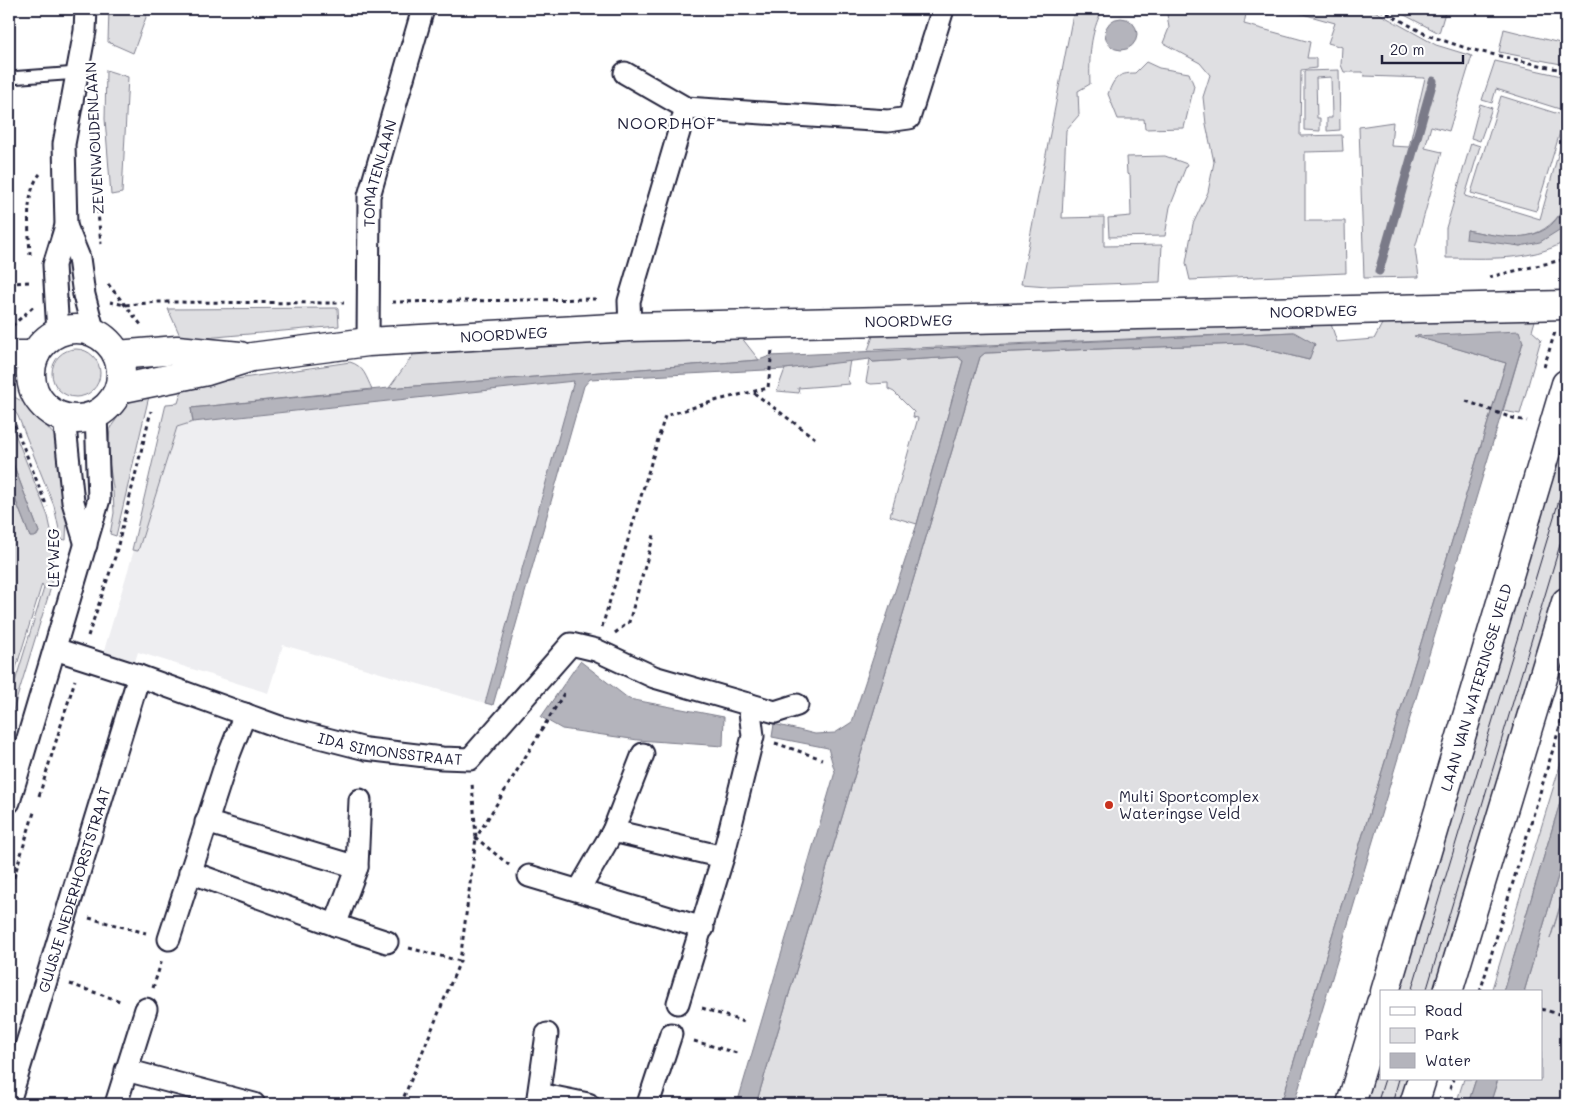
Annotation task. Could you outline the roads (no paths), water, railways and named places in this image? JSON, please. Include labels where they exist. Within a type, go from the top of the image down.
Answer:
[{"type":"street","name":"ZEVENWOUDENLAAN","points":[[58,333],[54,265],[66,226],[64,144],[78,73],[86,9]]},
{"type":"street","name":"TOMATENLAAN","points":[[368,342],[369,196],[423,9]]},
{"type":"street","points":[[625,73],[686,108],[888,120],[909,118],[943,9]]},
{"type":"street","points":[[629,314],[686,108]]},
{"type":"street","name":"ZEVENWOUDENLAAN","points":[[66,226],[79,258],[84,295],[94,333]]},
{"type":"street","name":"NOORDWEG","points":[[119,389],[207,370],[252,357],[368,342],[629,314],[1564,306]]},
{"type":"street","points":[[76,329],[94,333],[108,342],[117,355],[121,372],[119,389],[110,404],[96,414],[81,419],[64,417],[45,406],[21,386],[31,371],[36,355],[45,342],[58,333],[76,329]]},
{"type":"street","name":"NOORDWEG","points":[[117,355],[177,350],[252,357]]},
{"type":"street","points":[[9,355],[36,355]]},
{"type":"street","name":"LAAN VAN WATERINGSE VELD","points":[[1386,990],[1554,380]]},
{"type":"street","name":"LEYWEG","points":[[9,802],[86,546],[98,499],[96,414]]},
{"type":"street","name":"LEYWEG","points":[[64,417],[73,502],[86,546]]},
{"type":"street","points":[[1449,990],[1566,602]]},
{"type":"street","name":"IDA SIMONSSTRAAT","points":[[55,650],[139,676],[280,727],[366,749],[442,758],[470,759],[571,644],[596,650],[654,677],[775,712],[797,705]]},
{"type":"street","name":"GUUSJE NEDERHORSTSTRAAT","points":[[9,1102],[139,676]]},
{"type":"street","points":[[679,1002],[723,857],[753,736],[749,704]]},
{"type":"street","points":[[169,939],[206,822],[245,714]]},
{"type":"street","points":[[579,890],[613,831],[643,754]]},
{"type":"street","points":[[335,925],[357,867],[360,800]]},
{"type":"street","points":[[206,822],[357,867]]},
{"type":"street","points":[[613,831],[723,857]]},
{"type":"street","points":[[190,872],[387,942]]},
{"type":"street","points":[[529,876],[703,928]]},
{"type":"street","points":[[1351,1104],[1380,1006]]},
{"type":"street","points":[[116,1104],[146,1009]]},
{"type":"street","points":[[547,1034],[538,1099],[588,1104]]},
{"type":"street","points":[[648,1104],[671,1034]]},
{"type":"street","points":[[126,1070],[254,1104]]},
{"type":"street","points":[[1414,1104],[1422,1080]]},
{"type":"lane","points":[[9,78],[78,73]]},
{"type":"water","points":[[1121,18],[1133,22],[1137,34],[1133,46],[1121,50],[1109,46],[1105,34],[1109,22]]},
{"type":"water","points":[[1566,198],[1566,221],[1564,227],[1540,242],[1520,246],[1466,239],[1467,230],[1512,237],[1526,236],[1539,232],[1551,225],[1560,214]]},
{"type":"water","points":[[1519,331],[1523,342],[1294,1104],[1281,1104],[1506,363],[1414,336]]},
{"type":"water","points":[[1294,332],[1315,344],[1309,360],[1244,344],[985,353],[980,357],[756,1104],[737,1104],[835,772],[828,748],[772,737],[774,724],[815,734],[835,733],[852,722],[917,524],[963,361],[958,357],[873,362],[870,359],[785,369],[590,379],[584,386],[493,705],[485,703],[574,381],[193,422],[191,408],[389,388],[759,360],[770,356]]},
{"type":"water","points":[[9,453],[39,532],[35,537],[30,537],[9,483]]},
{"type":"water","points":[[580,661],[629,699],[724,717],[723,746],[638,740],[562,729],[541,717]]},
{"type":"water","points":[[1566,783],[1566,849],[1525,990],[1504,990]]},
{"type":"water","points":[[1476,1080],[1498,1080],[1490,1104],[1468,1104]]},
{"type":"waterway","points":[[1379,271],[1433,81]]},
{"type":"tram line","points":[[1412,990],[1566,477]]},
{"type":"tram line","points":[[1427,990],[1566,525]]},
{"type":"tram line","points":[[1377,1104],[1385,1080]]},
{"type":"tram line","points":[[1392,1104],[1399,1080]]},
{"type":"place","name":"Multi Sportcomplex Wateringse Veld","points":[[1109,805]]},
{"type":"district","name":"NOORDHOF","points":[[667,122]]}]
